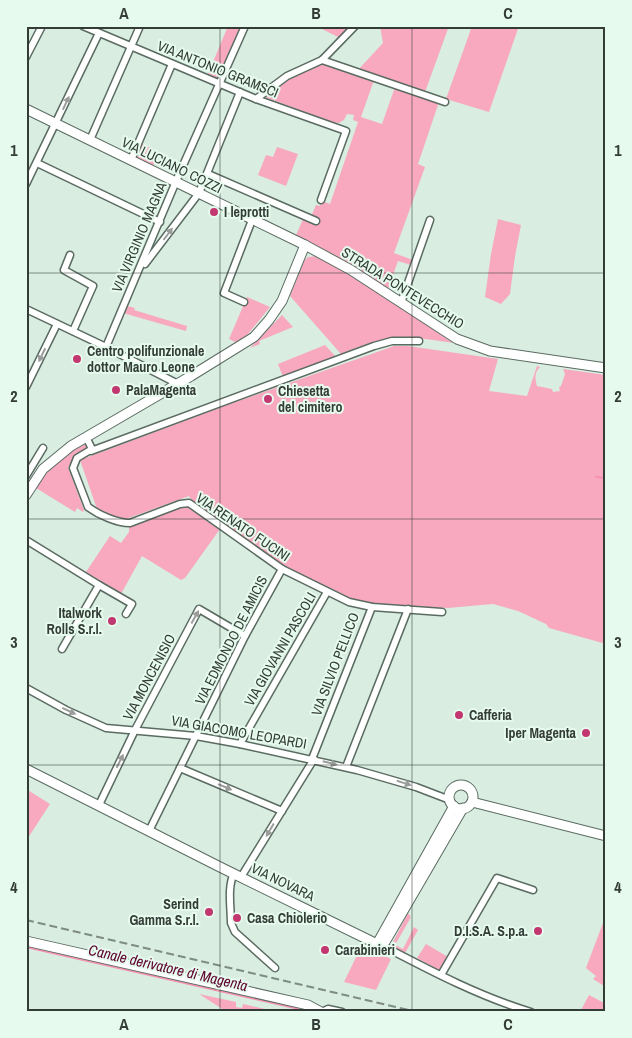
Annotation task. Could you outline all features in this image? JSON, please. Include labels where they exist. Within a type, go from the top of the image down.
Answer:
[{"type":"street","points":[[26,57],[42,26]]},
{"type":"street","name":"VIA ANTONIO GRAMSCI","points":[[82,26],[256,99],[346,131],[321,200]]},
{"type":"street","points":[[90,140],[140,26]]},
{"type":"street","name":"VIA VIRGINIO MAGNA","points":[[106,347],[245,26]]},
{"type":"street","points":[[256,99],[287,76],[322,60],[355,26]]},
{"type":"street","points":[[26,184],[99,33]]},
{"type":"street","points":[[322,60],[445,102]]},
{"type":"street","points":[[131,160],[172,64]]},
{"type":"street","points":[[139,273],[198,193],[208,174],[240,92]]},
{"type":"street","name":"VIA LUCIANO COZZI","points":[[26,109],[305,245]]},
{"type":"street","points":[[38,162],[160,222]]},
{"type":"street","points":[[208,174],[316,221]]},
{"type":"street","points":[[244,302],[224,293],[252,220]]},
{"type":"street","points":[[401,303],[430,220]]},
{"type":"street","points":[[26,495],[43,469],[71,446],[243,345],[260,331],[282,301],[305,245]]},
{"type":"street","name":"STRADA PONTEVECCHIO","points":[[305,245],[351,270],[457,339],[487,350],[606,368]]},
{"type":"street","points":[[70,256],[64,270],[93,286],[72,331]]},
{"type":"street","points":[[26,309],[178,384]]},
{"type":"street","points":[[26,387],[57,324]]},
{"type":"street","points":[[86,437],[91,451],[374,346],[392,341],[419,341]]},
{"type":"street","points":[[26,476],[43,448]]},
{"type":"street","name":"VIA RENATO FUCINI","points":[[91,451],[77,458],[73,468],[87,505],[108,517],[124,523],[130,523],[180,504],[189,503],[282,569],[349,602],[372,607],[442,612]]},
{"type":"street","points":[[26,540],[99,586],[132,604],[126,614]]},
{"type":"street","name":"VIA EDMONDO DE AMICIS","points":[[149,831],[245,636],[282,569]]},
{"type":"street","points":[[62,649],[99,586]]},
{"type":"street","name":"VIA GIOVANNI PASCOLI","points":[[240,744],[327,592]]},
{"type":"street","name":"VIA SILVIO PELLICO","points":[[238,875],[282,810],[313,759],[372,607]]},
{"type":"street","name":"VIA MONCENISIO","points":[[99,805],[135,730],[199,610],[245,636]]},
{"type":"street","points":[[346,767],[408,610]]},
{"type":"street","name":"VIA GIACOMO LEOPARDI","points":[[26,688],[66,710],[106,728],[196,736],[313,759],[402,783],[456,805]]},
{"type":"street","name":"VIA NOVARA","points":[[26,768],[441,975],[530,1012]]},
{"type":"street","points":[[180,768],[282,810]]},
{"type":"street","points":[[379,944],[422,871],[456,805],[452,790],[461,785],[467,786],[472,790],[472,802],[468,806],[456,805]]},
{"type":"street","points":[[472,802],[606,836]]},
{"type":"street","points":[[238,875],[232,879],[230,889],[232,928],[275,968]]},
{"type":"street","points":[[441,975],[497,878],[533,890]]},
{"type":"street","points":[[26,941],[308,1005],[322,1012],[328,1009],[342,1012]]},
{"type":"shaded area","points":[[228,26],[242,26],[219,79],[208,74]]},
{"type":"shaded area","points":[[316,26],[351,26],[340,38]]},
{"type":"shaded area","points":[[380,26],[449,26],[425,92],[358,70],[383,43]]},
{"type":"shaded area","points":[[472,26],[519,26],[489,112],[446,99]]},
{"type":"shaded area","points":[[322,61],[329,66],[374,80],[361,117],[382,124],[395,87],[439,102],[418,164],[425,167],[394,253],[413,260],[411,265],[398,261],[388,289],[351,264],[296,235],[304,217],[310,219],[316,205],[320,206],[322,201],[330,204],[358,122],[353,120],[354,115],[347,114],[344,120],[339,123],[331,122],[262,96],[287,79],[312,69]]},
{"type":"shaded area","points":[[142,144],[159,152],[153,166],[137,158]]},
{"type":"shaded area","points":[[277,147],[298,154],[286,186],[258,175],[266,155],[273,157]]},
{"type":"shaded area","points":[[498,219],[521,225],[510,294],[501,304],[485,297]]},
{"type":"shaded area","points":[[317,256],[351,274],[453,343],[420,338],[394,338],[363,345],[341,354],[290,296],[304,261],[308,257]]},
{"type":"shaded area","points":[[247,297],[270,307],[244,339],[235,342],[229,339]]},
{"type":"shaded area","points":[[127,306],[135,308],[134,310],[187,326],[186,331],[123,313]]},
{"type":"shaded area","points":[[282,315],[293,327],[259,341],[260,344],[250,348]]},
{"type":"shaded area","points":[[325,345],[336,357],[283,377],[278,364]]},
{"type":"shaded area","points":[[394,346],[408,346],[498,359],[489,391],[527,396],[537,366],[540,367],[536,376],[537,386],[552,389],[553,392],[560,391],[559,387],[565,374],[563,369],[606,375],[606,644],[549,628],[546,624],[518,611],[493,604],[448,608],[376,605],[346,599],[285,568],[192,501],[189,496],[123,520],[97,509],[80,460],[227,405]]},
{"type":"shaded area","points":[[84,444],[86,451],[76,456],[68,467],[84,510],[83,512],[77,508],[75,512],[36,488],[57,463]]},
{"type":"shaded area","points":[[187,505],[220,529],[185,578],[181,580],[142,556],[121,594],[86,572],[110,536],[121,543],[129,532],[129,527]]},
{"type":"shaded area","points":[[26,789],[50,804],[26,841]]},
{"type":"shaded area","points":[[408,913],[411,917],[395,945],[403,949],[414,927],[418,930],[405,953],[391,946]]},
{"type":"shaded area","points":[[606,915],[606,987],[593,979],[596,976],[586,968]]},
{"type":"shaded area","points":[[426,944],[448,957],[439,970],[417,958]]},
{"type":"shaded area","points":[[364,946],[391,959],[376,990],[344,982],[360,949],[362,950]]},
{"type":"shaded area","points":[[199,994],[236,1002],[236,1007],[242,1008],[243,1004],[278,1012],[227,1012]]},
{"type":"shaded area","points":[[589,995],[606,1004],[606,1012],[580,1012]]},
{"type":"waterway","points":[[596,477],[606,478]]},
{"type":"waterway","name":"Canale derivatore di Magenta","points":[[26,947],[295,1008],[305,1012]]},
{"type":"railway","points":[[26,920],[417,1012]]},
{"type":"place","name":"I leprotti","points":[[214,212]]},
{"type":"place","name":"Centro polifunzionale dottor Mauro Leone","points":[[77,359]]},
{"type":"place","name":"PalaMagenta","points":[[116,390]]},
{"type":"place","name":"Chiesetta del cimitero","points":[[268,399]]},
{"type":"place","name":"Italwork Rolls S.r.l.","points":[[112,621]]},
{"type":"place","name":"Cafferia","points":[[459,715]]},
{"type":"place","name":"Iper Magenta","points":[[586,733]]},
{"type":"place","name":"Serind Gamma S.r.l.","points":[[209,912]]},
{"type":"place","name":"Casa Chiolerio","points":[[237,918]]},
{"type":"place","name":"D.I.S.A. S.p.a.","points":[[538,931]]},
{"type":"place","name":"Carabinieri","points":[[325,950]]}]
